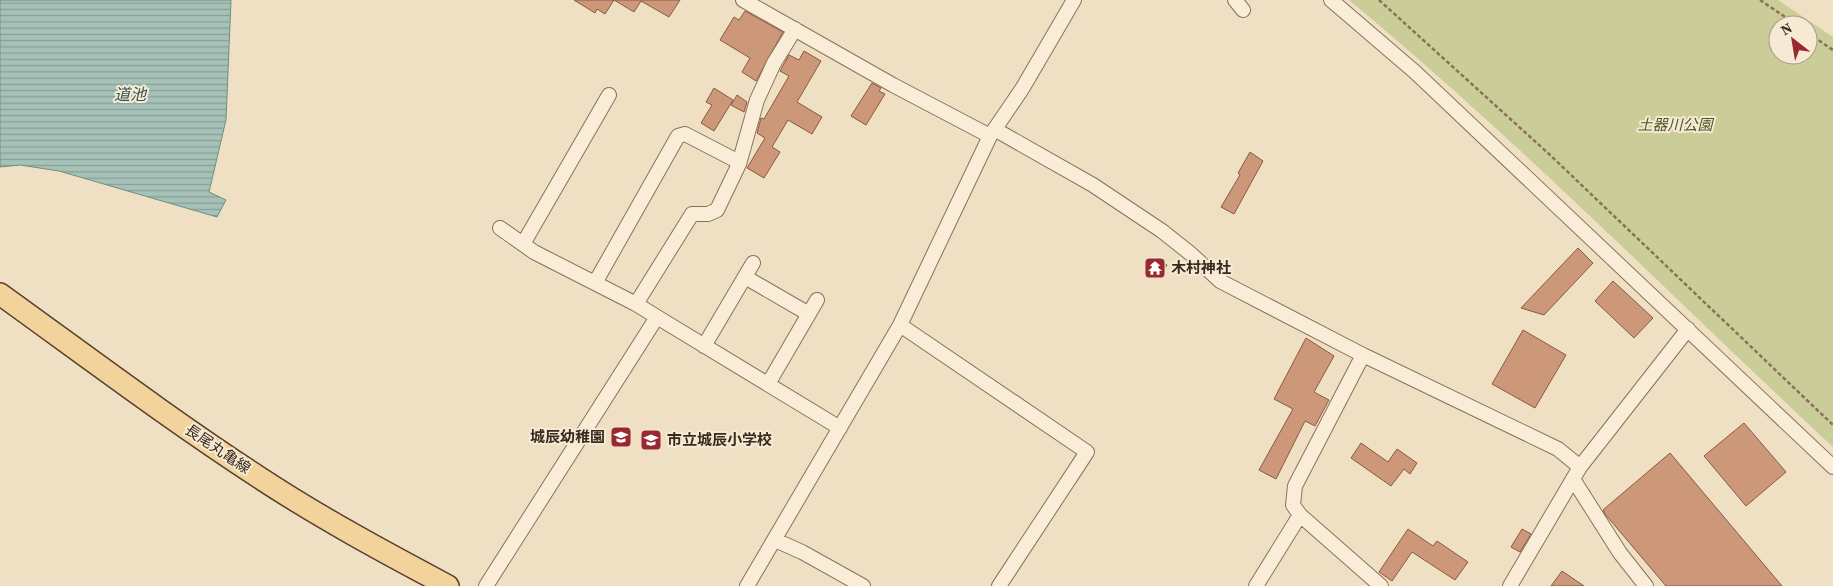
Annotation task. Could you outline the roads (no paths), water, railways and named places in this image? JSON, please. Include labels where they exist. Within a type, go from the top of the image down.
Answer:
[{"type":"main road","name":"長尾丸亀線","points":[[0,294],[172,418],[261,479],[354,535],[448,586]]},
{"type":"street","points":[[743,0],[893,85],[993,133],[1093,185],[1162,231],[1191,254],[1220,281],[1254,296],[1362,355],[1558,449],[1580,467]]},
{"type":"street","points":[[747,586],[900,325],[993,133],[1074,0]]},
{"type":"street","points":[[1331,0],[1422,78],[1833,467]]},
{"type":"street","points":[[636,304],[692,214],[708,214],[717,210],[739,162],[757,100],[774,63],[795,28]]},
{"type":"street","points":[[523,244],[609,95]]},
{"type":"street","points":[[595,283],[678,136],[685,134],[739,162]]},
{"type":"street","points":[[500,228],[523,244],[636,304],[840,428]]},
{"type":"street","points":[[704,346],[753,263]]},
{"type":"street","points":[[745,277],[809,314]]},
{"type":"street","points":[[768,384],[817,300]]},
{"type":"street","points":[[486,586],[657,317]]},
{"type":"street","points":[[900,325],[1087,452],[999,586]]},
{"type":"street","points":[[1510,586],[1580,467],[1688,329]]},
{"type":"street","points":[[1362,355],[1295,486],[1293,506],[1300,515],[1381,586]]},
{"type":"street","points":[[1573,479],[1620,552],[1646,586]]},
{"type":"street","points":[[1256,586],[1300,515]]},
{"type":"street","points":[[775,540],[802,552],[863,586]]},
{"type":"water","name":"道池","points":[[0,0],[231,0],[226,120],[209,192],[226,200],[217,217],[59,171],[20,165],[0,167]]},
{"type":"place","name":"木村神社","points":[[1155,268]]},
{"type":"place","name":"城辰幼稚園","points":[[621,437]]},
{"type":"place","name":"市立城辰小学校","points":[[651,440]]},
{"type":"park label","name":"土器川公園","points":[[1675,125]]}]
